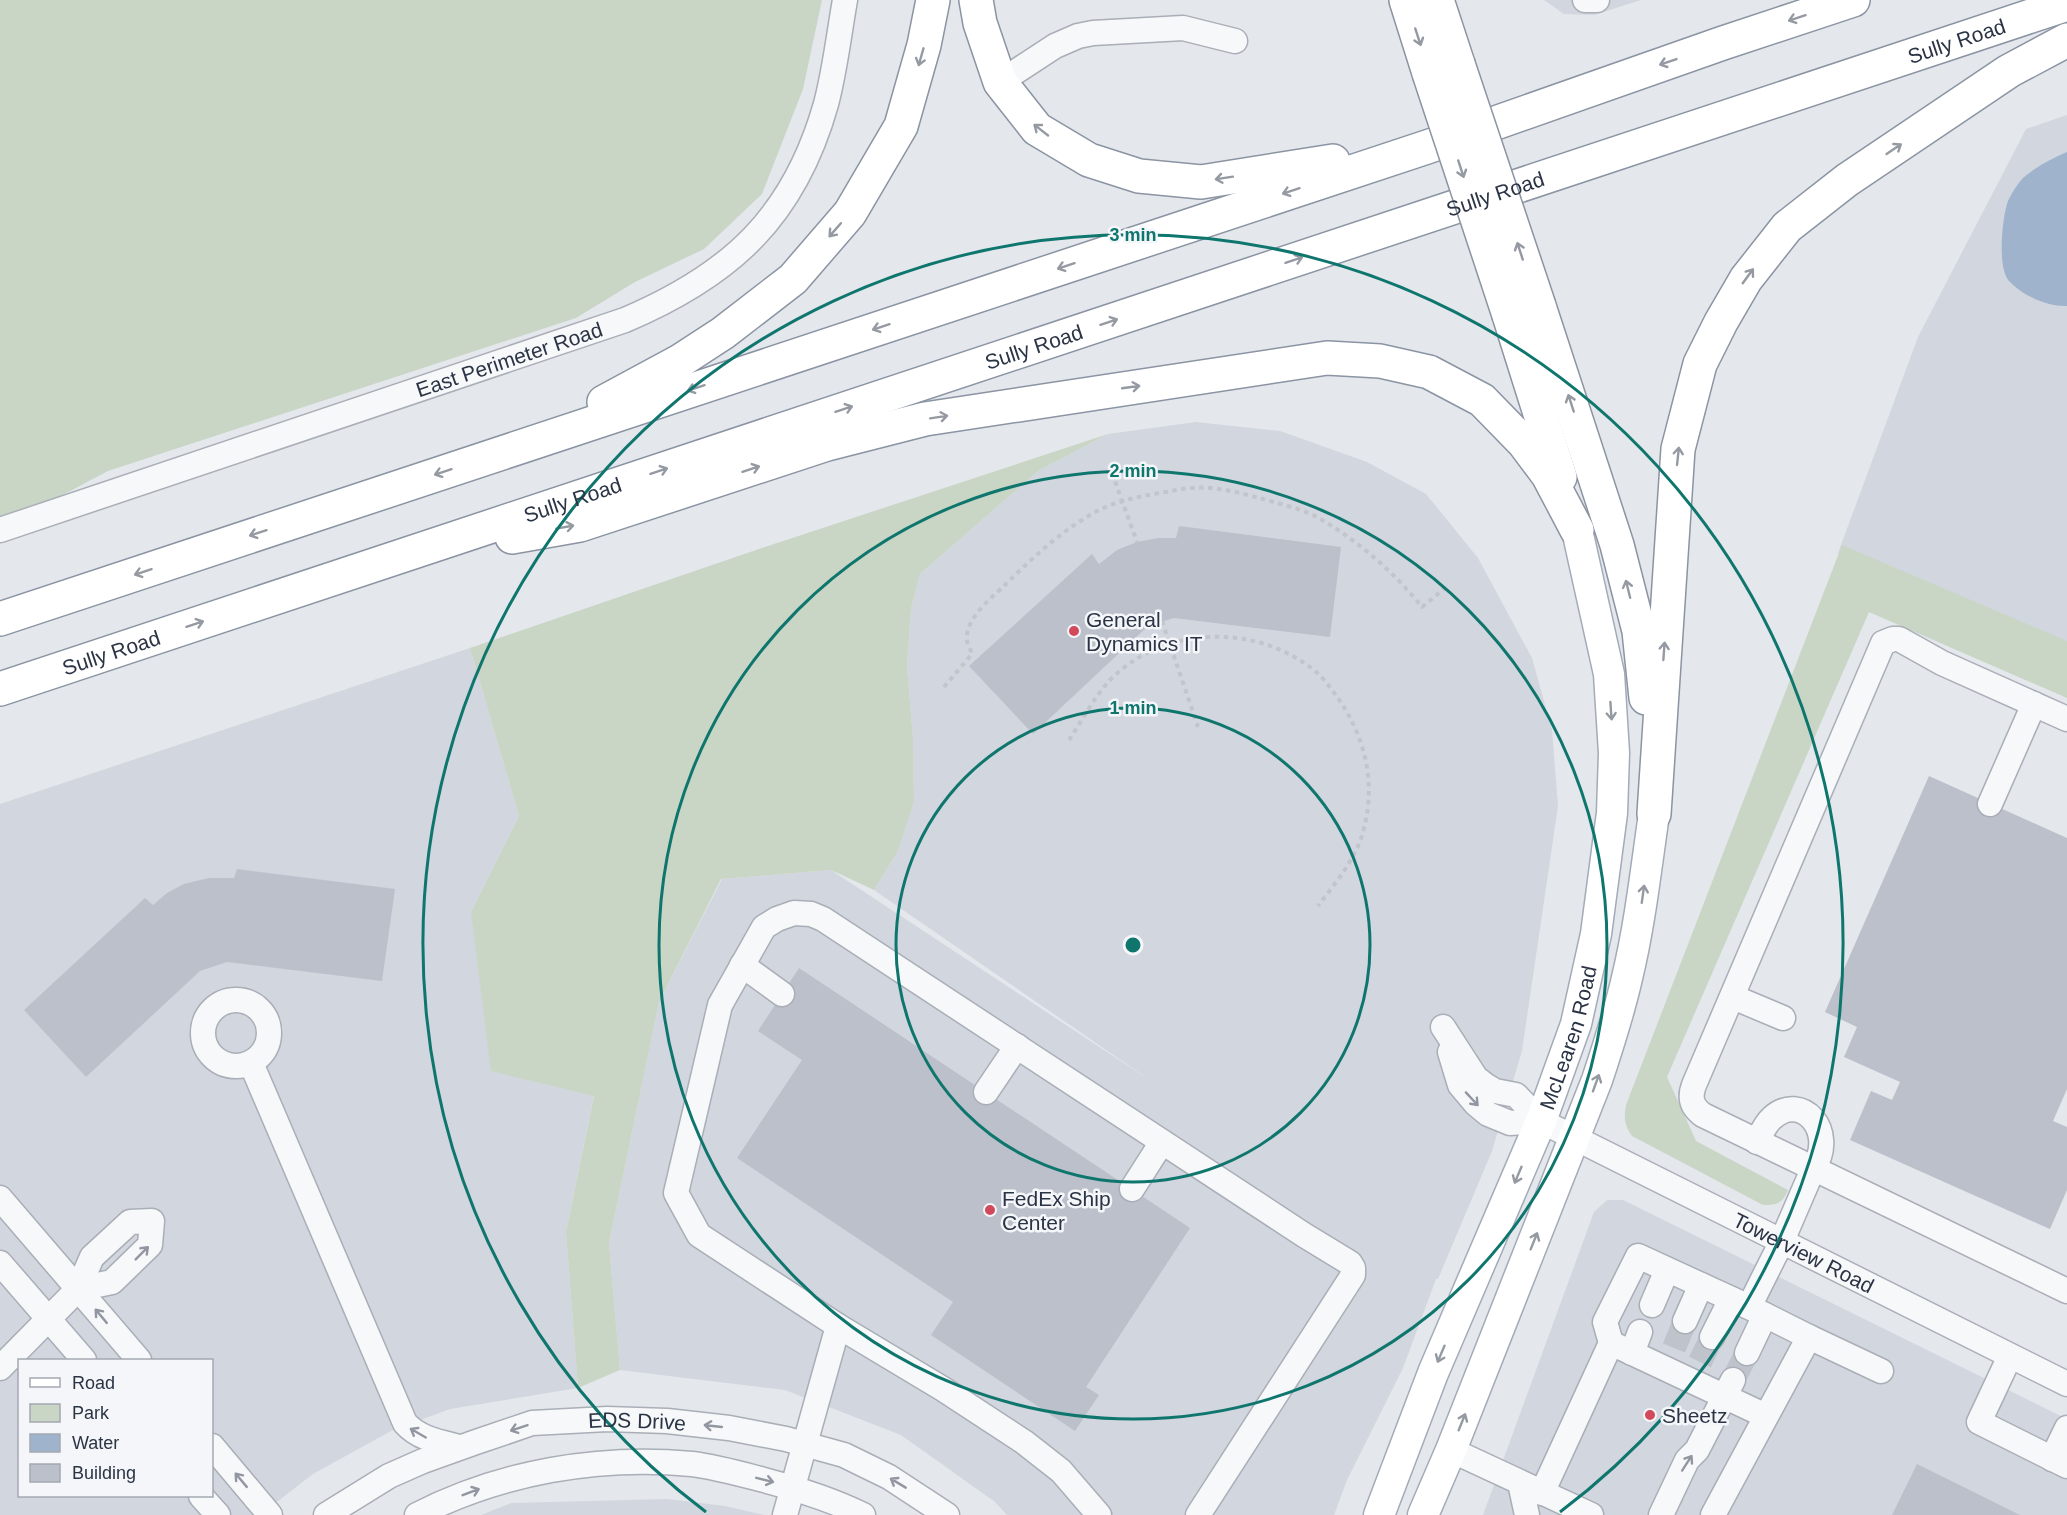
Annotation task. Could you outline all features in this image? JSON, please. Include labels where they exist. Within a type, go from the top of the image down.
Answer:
[{"type":"highway","points":[[499,454],[680,361],[723,333],[793,279],[850,213],[901,126],[924,45],[933,0]]},
{"type":"highway","points":[[976,0],[980,23],[1000,82],[1037,129],[1089,159],[1140,176],[1201,182],[1427,147]]},
{"type":"highway","points":[[1406,0],[1444,69],[1524,311],[1617,545],[1639,631],[1648,717],[1654,814]]},
{"type":"highway","points":[[1437,0],[1444,69]]},
{"type":"highway","points":[[0,619],[1427,147],[1853,0]]},
{"type":"highway","name":"Sully Road","points":[[0,689],[2067,4]]},
{"type":"highway","points":[[1654,814],[1678,449],[1700,364],[1721,322],[1746,279],[1787,227],[1847,180],[2009,70],[2067,40]]},
{"type":"highway","points":[[1524,311],[1577,530]]},
{"type":"highway","points":[[404,555],[580,525],[827,444],[925,419],[1327,358],[1380,361],[1429,372],[1482,400],[1524,443],[1548,475],[1577,530]]},
{"type":"main road","name":"McLearen Road","points":[[1379,1515],[1433,1373],[1541,1121],[1576,1024],[1587,979],[1596,934],[1612,813],[1614,753],[1609,674],[1577,530]]},
{"type":"main road","name":"McLearen Road","points":[[1423,1515],[1575,1137],[1613,1033],[1642,902],[1654,814]]},
{"type":"street","name":"East Perimeter Road","points":[[0,530],[625,320],[697,285],[747,245],[776,213],[790,188],[814,137],[826,104],[845,0]]},
{"type":"street","points":[[1585,0],[1598,0]]},
{"type":"street","points":[[1000,82],[1055,46],[1078,36],[1093,33],[1183,28],[1235,41]]},
{"type":"street","points":[[2067,719],[1942,663],[1899,639],[1883,644],[1694,1085],[1691,1097],[1696,1110],[1703,1116],[2067,1291]]},
{"type":"street","points":[[1990,804],[2034,704]]},
{"type":"street","points":[[1100,1515],[1061,1471],[1024,1442],[916,1372],[838,1326],[699,1235],[676,1193],[720,1005],[764,927],[777,919],[794,913],[811,914],[838,928],[1350,1263],[1353,1275],[1198,1515]]},
{"type":"street","points":[[742,965],[782,994]]},
{"type":"street","points":[[1733,997],[1782,1018]]},
{"type":"street","points":[[986,1092],[1017,1046]]},
{"type":"street","points":[[251,1063],[405,1423],[411,1430],[430,1440],[460,1447]]},
{"type":"street","points":[[1712,1337],[1748,1307],[1782,1241],[1821,1151],[1821,1135],[1814,1120],[1801,1111],[1786,1110],[1773,1117],[1757,1142]]},
{"type":"street","name":"Towerview Road","points":[[1541,1121],[2067,1384]]},
{"type":"street","points":[[1132,1189],[1162,1142]]},
{"type":"street","points":[[0,1198],[138,1359]]},
{"type":"street","points":[[1766,1416],[1729,1389],[1696,1371],[1670,1358],[1628,1343],[1605,1322],[1638,1256],[1881,1371]]},
{"type":"street","points":[[0,1263],[83,1359]]},
{"type":"street","points":[[1652,1305],[1667,1270]]},
{"type":"street","points":[[1685,1321],[1701,1285]]},
{"type":"street","points":[[0,1368],[78,1289]]},
{"type":"street","points":[[1747,1353],[1748,1307]]},
{"type":"street","points":[[785,1515],[838,1326]]},
{"type":"street","points":[[1713,1515],[1809,1337]]},
{"type":"street","points":[[1542,1493],[1628,1343]]},
{"type":"street","points":[[2010,1356],[1979,1422],[2060,1462],[2067,1428]]},
{"type":"street","points":[[1661,1515],[1687,1460],[1697,1450],[1729,1389]]},
{"type":"street","name":"EDS Drive","points":[[326,1515],[389,1476],[460,1447],[532,1423],[607,1419],[667,1421],[729,1428],[844,1455],[889,1477],[947,1515]]},
{"type":"street","points":[[213,1447],[270,1515]]},
{"type":"street","points":[[1451,1450],[1591,1515]]},
{"type":"street","name":"EDS Drive","points":[[417,1515],[486,1486],[527,1475],[581,1465],[631,1461],[694,1464],[793,1487],[841,1504],[863,1515]]},
{"type":"street","points":[[1520,1483],[1527,1515]]},
{"type":"street","points":[[202,1497],[218,1515]]},
{"type":"path","points":[[1112,473],[1137,542]]},
{"type":"path","points":[[944,687],[972,654],[967,641],[968,632],[977,614],[990,599],[1028,562],[1066,531],[1101,509],[1122,501],[1191,488],[1215,488],[1242,493],[1313,516],[1334,529],[1372,557],[1409,591],[1422,607],[1445,588]]},
{"type":"path","points":[[1162,621],[1198,727]]},
{"type":"path","points":[[1069,740],[1110,680],[1132,663],[1170,644],[1205,637],[1230,636],[1254,641],[1298,659],[1316,672],[1347,711],[1360,735],[1366,756],[1368,805],[1364,829],[1356,851],[1346,868],[1318,906]]},
{"type":"shaded area","points":[[1544,0],[1641,0],[1594,15],[1564,14]]},
{"type":"shaded area","points":[[2067,115],[2067,650],[1838,553],[1918,337],[2026,129]]},
{"type":"shaded area","points":[[1196,422],[1280,431],[1367,462],[1426,494],[1478,558],[1532,658],[1552,730],[1558,806],[1522,1051],[1492,1151],[1438,1279],[1436,1279],[1403,1368],[1347,1480],[1334,1515],[1007,1515],[995,1502],[901,1435],[785,1390],[620,1370],[609,1243],[659,1002],[722,879],[831,870],[1154,1083],[874,890],[898,851],[914,802],[913,738],[907,666],[911,609],[920,574],[1038,471],[1108,434]]},
{"type":"shaded area","points":[[470,648],[519,816],[471,912],[594,1095],[566,1232],[578,1388],[450,1409],[391,1431],[313,1474],[260,1515],[0,1515],[0,804]]},
{"type":"shaded area","points":[[1607,1200],[1623,1200],[2067,1419],[2067,1515],[1483,1515],[1594,1212]]},
{"type":"shaded area","points":[[668,1499],[725,1506],[764,1515],[481,1515],[511,1503]]},
{"type":"green space","points":[[0,0],[822,0],[803,89],[762,194],[704,249],[635,282],[576,318],[108,471],[38,508],[0,520]]},
{"type":"green space","points":[[1108,434],[1038,471],[920,574],[911,609],[907,666],[913,738],[914,802],[898,851],[874,890],[831,870],[721,879],[659,1002],[609,1243],[620,1370],[578,1388],[566,1232],[594,1096],[491,1071],[471,912],[519,816],[470,648],[765,547]]},
{"type":"green space","points":[[1842,545],[2067,641],[2067,698],[1869,612],[1667,1077],[1696,1141],[1788,1190],[1779,1202],[1763,1205],[1632,1136],[1626,1125],[1625,1110]]},
{"type":"water","points":[[2067,152],[2067,306],[2060,306],[2028,296],[2009,281],[2003,265],[2002,242],[2006,208],[2017,186],[2033,170]]},
{"type":"building","name":"General Dynamics IT","points":[[1179,526],[1341,547],[1330,637],[1174,618],[1148,626],[1033,734],[969,666],[1092,554],[1099,564],[1117,550],[1137,542],[1158,538],[1176,538]]},
{"type":"building","points":[[1929,776],[2067,838],[2067,1089],[2053,1121],[2067,1127],[2067,1190],[2050,1229],[1850,1140],[1871,1091],[1892,1100],[1900,1082],[1844,1057],[1857,1027],[1825,1012]]},
{"type":"building","points":[[237,869],[395,889],[382,981],[227,962],[200,971],[86,1077],[24,1010],[145,898],[153,905],[167,893],[184,884],[209,878],[234,878]]},
{"type":"building","name":"FedEx Ship Center","points":[[799,968],[1190,1228],[1086,1387],[1099,1395],[1075,1431],[931,1335],[953,1302],[737,1158],[802,1060],[758,1031]]},
{"type":"building","points":[[1917,1464],[2020,1515],[1892,1515]]},
{"type":"tunnel","points":[[1674,1348],[1685,1321]]},
{"type":"tunnel","points":[[1700,1362],[1712,1337]]},
{"type":"tunnel","points":[[1733,1380],[1747,1353]]},
{"type":"place","name":"General Dynamics IT","points":[[1074,631]]},
{"type":"place","name":"FedEx Ship Center","points":[[990,1210]]},
{"type":"place","name":"Sheetz","points":[[1650,1415]]}]
